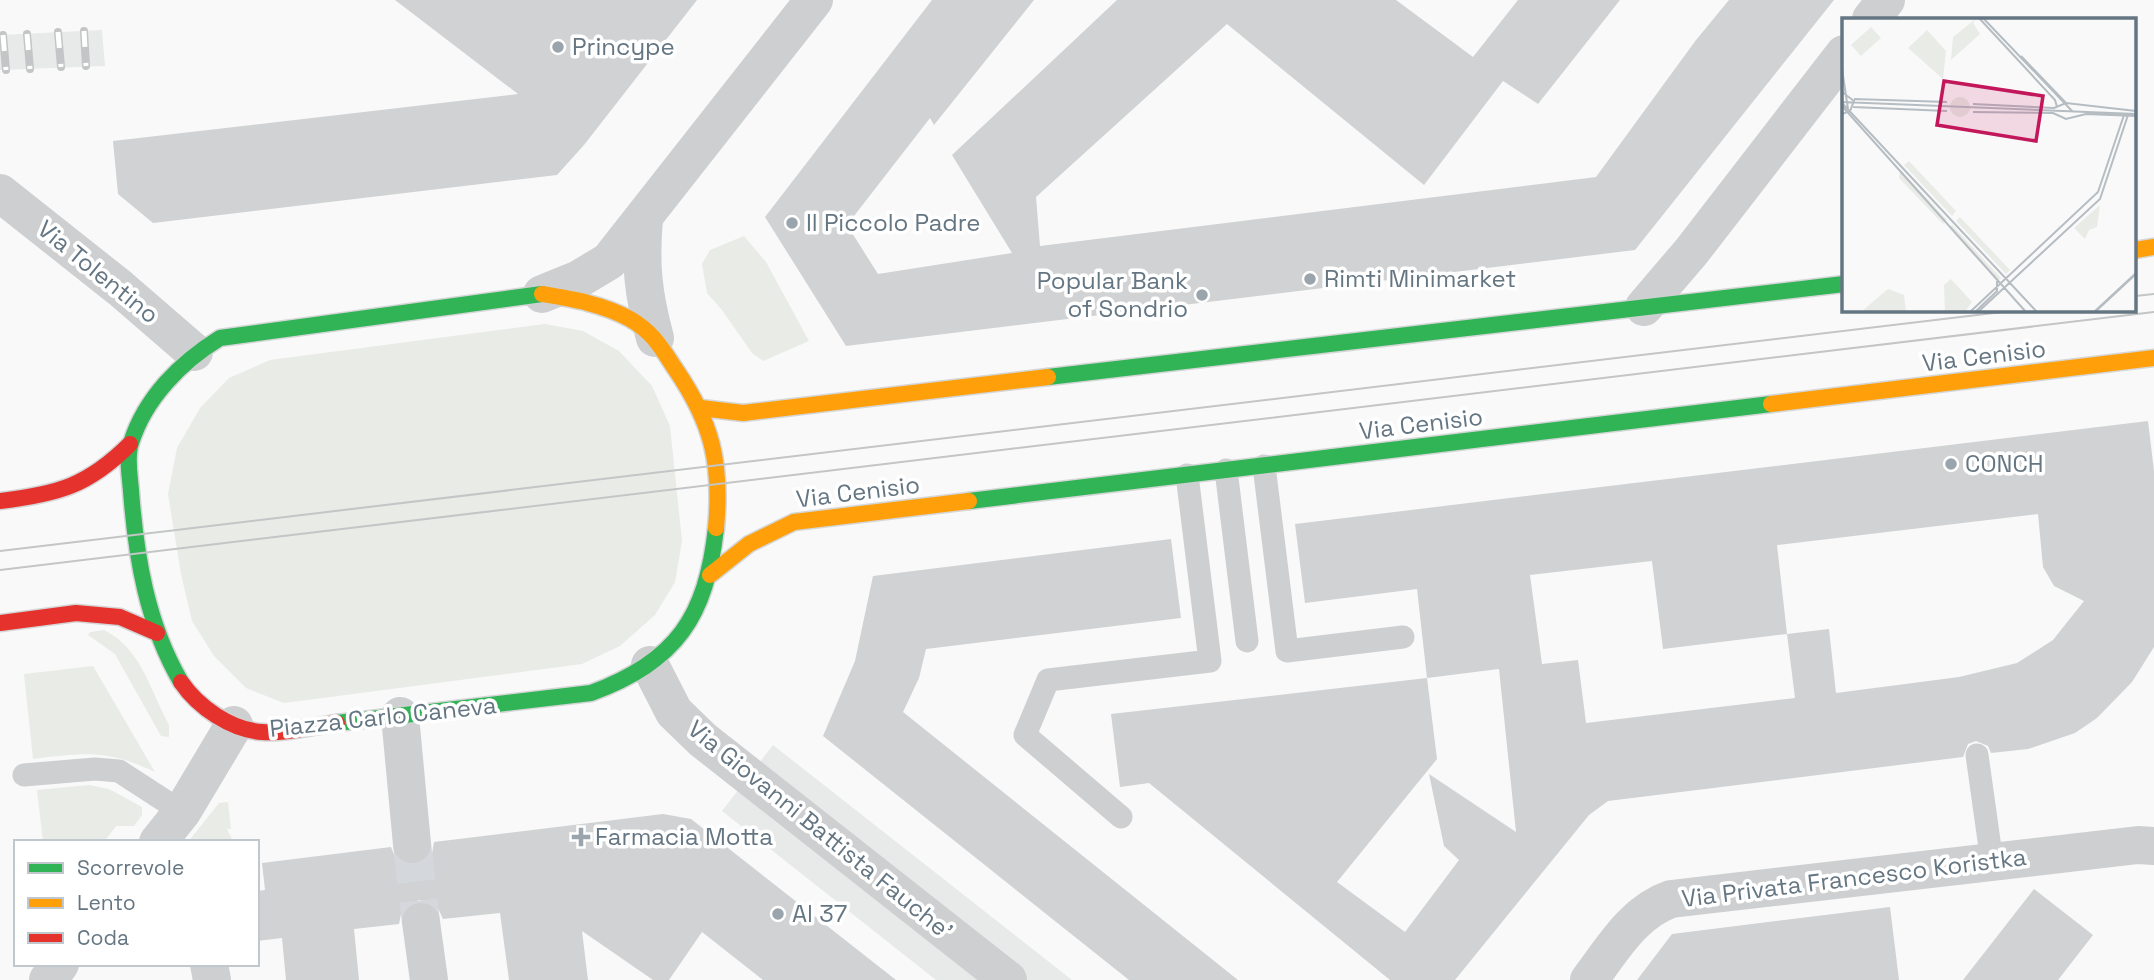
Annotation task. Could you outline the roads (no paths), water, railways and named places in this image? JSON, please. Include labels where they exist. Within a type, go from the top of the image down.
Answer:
[{"type":"main road","points":[[2136,250],[2154,247]]},
{"type":"main road","points":[[701,408],[743,413],[1842,284]]},
{"type":"main road","name":"Piazza Carlo Caneva","points":[[542,294],[591,302],[626,317],[655,338],[701,408],[717,465],[719,484],[710,575],[701,606],[683,635],[650,665],[622,682],[591,693],[262,732],[234,725],[198,703],[176,673],[157,633],[136,554],[130,444],[169,381],[194,352],[220,338],[542,294]]},
{"type":"main road","name":"Via Cenisio","points":[[710,575],[739,548],[766,532],[794,522],[2154,358]]},
{"type":"main road","points":[[0,500],[60,494],[78,486],[112,463],[130,444]]},
{"type":"main road","points":[[0,623],[76,613],[120,617],[157,633]]},
{"type":"street","points":[[644,219],[814,0]]},
{"type":"street","points":[[1872,18],[1886,0]]},
{"type":"street","points":[[1644,307],[1691,252],[1842,57]]},
{"type":"street","name":"Via Tolentino","points":[[0,193],[120,288],[194,352]]},
{"type":"street","name":"Piazza Carlo Caneva","points":[[542,294],[579,279],[608,261],[644,219]]},
{"type":"street","name":"Piazza Carlo Caneva","points":[[644,219],[640,264],[645,302],[655,338]]},
{"type":"street","name":"Via Giovanni Battista Fauche'","points":[[650,665],[674,712],[702,740],[1008,980]]},
{"type":"street","points":[[400,716],[412,845]]},
{"type":"street","points":[[160,840],[182,812],[234,725]]},
{"type":"street","name":"Via Privata Francesco Koristka","points":[[1588,980],[1636,919],[1655,904],[1671,899],[2154,846]]},
{"type":"street","points":[[421,922],[429,980]]},
{"type":"lane","points":[[1264,466],[1287,651],[1403,637]]},
{"type":"lane","points":[[1226,470],[1247,641]]},
{"type":"lane","points":[[1121,817],[1025,735],[1048,680],[1210,661],[1187,475]]},
{"type":"lane","points":[[1977,755],[1992,862]]},
{"type":"lane","points":[[24,775],[95,769],[119,771],[182,812]]},
{"type":"tunnel","points":[[412,844],[421,922]]},
{"type":"tram line","points":[[2136,296],[2154,294]]},
{"type":"tram line","points":[[0,551],[2002,312]]},
{"type":"tram line","points":[[0,570],[2154,312]]},
{"type":"railway","points":[[84,31],[86,66]]},
{"type":"railway","points":[[58,32],[61,67]]},
{"type":"railway","points":[[27,34],[30,69]]},
{"type":"railway","points":[[3,35],[6,70]]},
{"type":"place","name":"Princype","points":[[558,47]]},
{"type":"place","name":"Il Piccolo Padre","points":[[792,223]]},
{"type":"place","name":"Rimti Minimarket","points":[[1310,279]]},
{"type":"place","name":"Popular Bank of Sondrio","points":[[1202,295]]},
{"type":"place","name":"CONCH","points":[[1951,464]]},
{"type":"place","name":"Farmacia Motta","points":[[581,837]]},
{"type":"place","name":"Al 37","points":[[778,914]]}]
